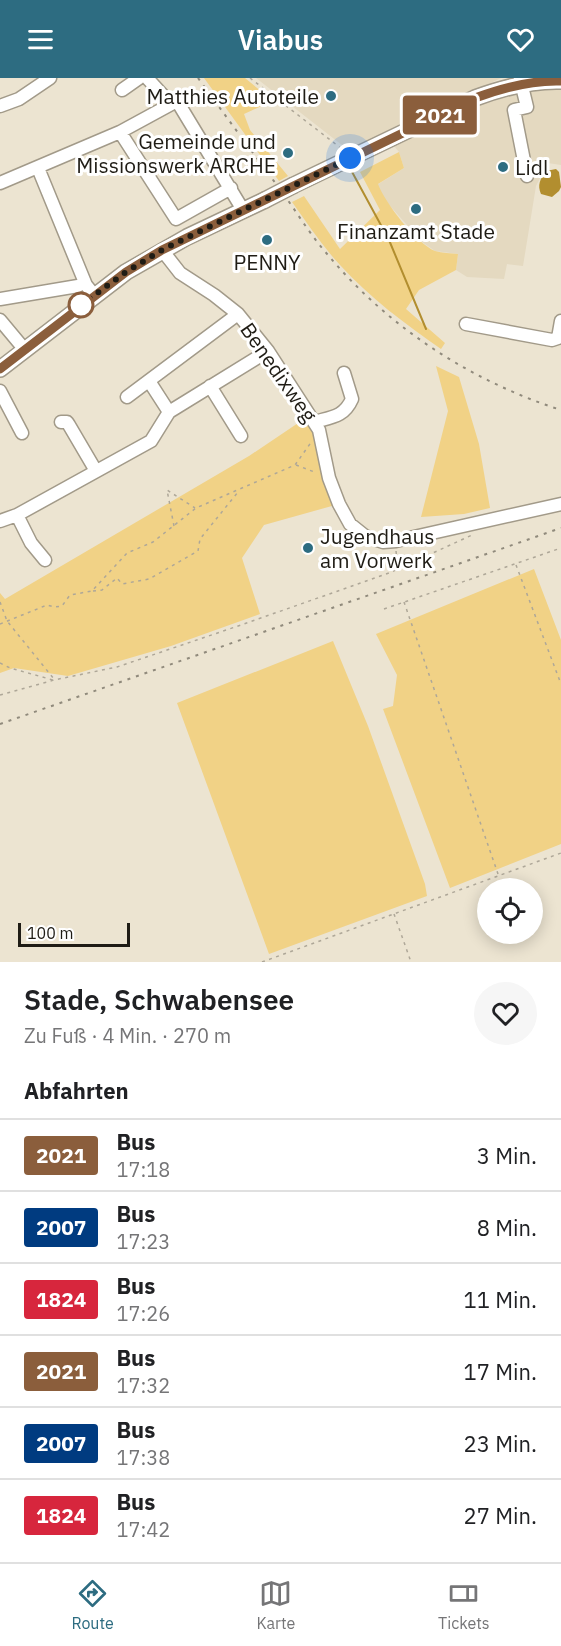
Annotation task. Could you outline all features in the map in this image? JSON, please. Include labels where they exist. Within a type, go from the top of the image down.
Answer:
[{"type":"main road","points":[[0,369],[94,295],[162,250],[475,98],[521,81],[561,81]]},
{"type":"street","points":[[0,106],[20,99],[50,78]]},
{"type":"street","points":[[122,90],[139,78]]},
{"type":"street","points":[[147,78],[174,102],[243,210]]},
{"type":"street","points":[[521,81],[527,108],[514,110],[527,176]]},
{"type":"street","points":[[0,183],[120,132],[174,102]]},
{"type":"street","points":[[120,132],[176,219],[231,188]]},
{"type":"street","points":[[38,168],[86,285],[94,295]]},
{"type":"street","name":"Benedixweg","points":[[162,250],[180,273],[238,314],[268,351],[317,426],[329,478],[350,524],[365,536],[383,542],[396,541]]},
{"type":"street","points":[[1,295],[78,286]]},
{"type":"street","points":[[128,397],[238,314]]},
{"type":"street","points":[[0,320],[25,350]]},
{"type":"street","points":[[466,324],[552,340],[558,338],[561,321]]},
{"type":"street","points":[[0,521],[17,515],[151,441],[169,411],[268,351]]},
{"type":"street","points":[[317,426],[345,411],[349,406],[352,399],[344,373]]},
{"type":"street","points":[[149,381],[169,411]]},
{"type":"street","points":[[210,386],[241,436]]},
{"type":"street","points":[[0,391],[22,433]]},
{"type":"street","points":[[61,422],[67,422],[96,471]]},
{"type":"street","points":[[396,541],[561,504]]},
{"type":"street","points":[[17,515],[32,543],[45,560]]},
{"type":"path","points":[[250,78],[350,158]]},
{"type":"path","points":[[92,591],[127,553],[153,542],[196,508],[295,465],[317,426]]},
{"type":"path","points":[[295,465],[329,478]]},
{"type":"path","points":[[174,527],[167,490],[196,508]]},
{"type":"path","points":[[0,624],[47,605],[62,606],[70,595],[102,590],[117,578],[122,584],[149,579],[198,551],[200,539],[239,491]]},
{"type":"path","points":[[0,695],[54,680],[117,667],[398,569],[471,535]]},
{"type":"path","points":[[396,541],[395,559],[398,569]]},
{"type":"path","points":[[384,609],[561,548]]},
{"type":"path","points":[[516,564],[561,684]]},
{"type":"path","points":[[0,602],[7,621],[54,680]]},
{"type":"path","points":[[404,603],[498,875]]},
{"type":"path","points":[[0,663],[54,680]]},
{"type":"path","points":[[262,962],[561,853]]},
{"type":"path","points":[[393,913],[411,962]]},
{"type":"shaded area","points":[[204,78],[245,78],[273,101],[244,114],[250,130],[288,176],[279,181]]},
{"type":"shaded area","points":[[256,78],[501,78],[372,140],[347,149]]},
{"type":"shaded area","points":[[549,89],[561,89],[561,165],[548,163],[536,186],[523,266],[507,264],[504,279],[467,277],[456,270],[458,254],[435,251],[422,242],[383,198],[377,185],[404,168],[399,152],[393,145],[488,102]]},
{"type":"shaded area","points":[[399,152],[404,168],[378,184],[382,192],[402,222],[427,247],[438,252],[458,254],[456,270],[419,290],[406,309],[445,343],[441,349],[388,310],[351,277],[327,250],[292,202],[304,196],[340,249],[380,210],[360,172]]},
{"type":"shaded area","points":[[556,169],[559,172],[561,187],[559,191],[552,197],[541,194],[539,185],[542,177],[546,171]]},
{"type":"shaded area","points":[[436,366],[459,377],[479,444],[490,508],[464,514],[421,517],[448,411]]},
{"type":"shaded area","points":[[310,415],[339,504],[264,525],[242,558],[260,614],[171,646],[68,676],[14,668],[0,673],[0,593],[5,599],[249,456]]},
{"type":"shaded area","points":[[534,569],[561,640],[561,844],[450,888],[383,709],[393,706],[397,675],[376,634]]},
{"type":"shaded area","points":[[333,641],[368,726],[425,884],[427,896],[269,954],[177,703]]},
{"type":"waterway","points":[[351,170],[389,240],[426,329]]},
{"type":"railway","points":[[198,78],[316,241],[377,306],[434,349],[464,367],[495,384],[561,410]]},
{"type":"railway","points":[[0,724],[561,528]]},
{"type":"bus line","name":"2021","points":[[0,369],[126,272],[187,237],[475,98],[522,85],[561,81]]},
{"type":"place","name":"Matthies Autoteile","points":[[331,96]]},
{"type":"place","name":"Gemeinde und Missionswerk ARCHE","points":[[288,153]]},
{"type":"place","name":"Lidl","points":[[503,167]]},
{"type":"place","name":"Finanzamt Stade","points":[[416,209]]},
{"type":"place","name":"PENNY","points":[[267,240]]},
{"type":"place","name":"Jugendhaus am Vorwerk","points":[[308,548]]},
{"type":"route","points":[[81,305],[126,272],[162,250],[350,158]]}]
